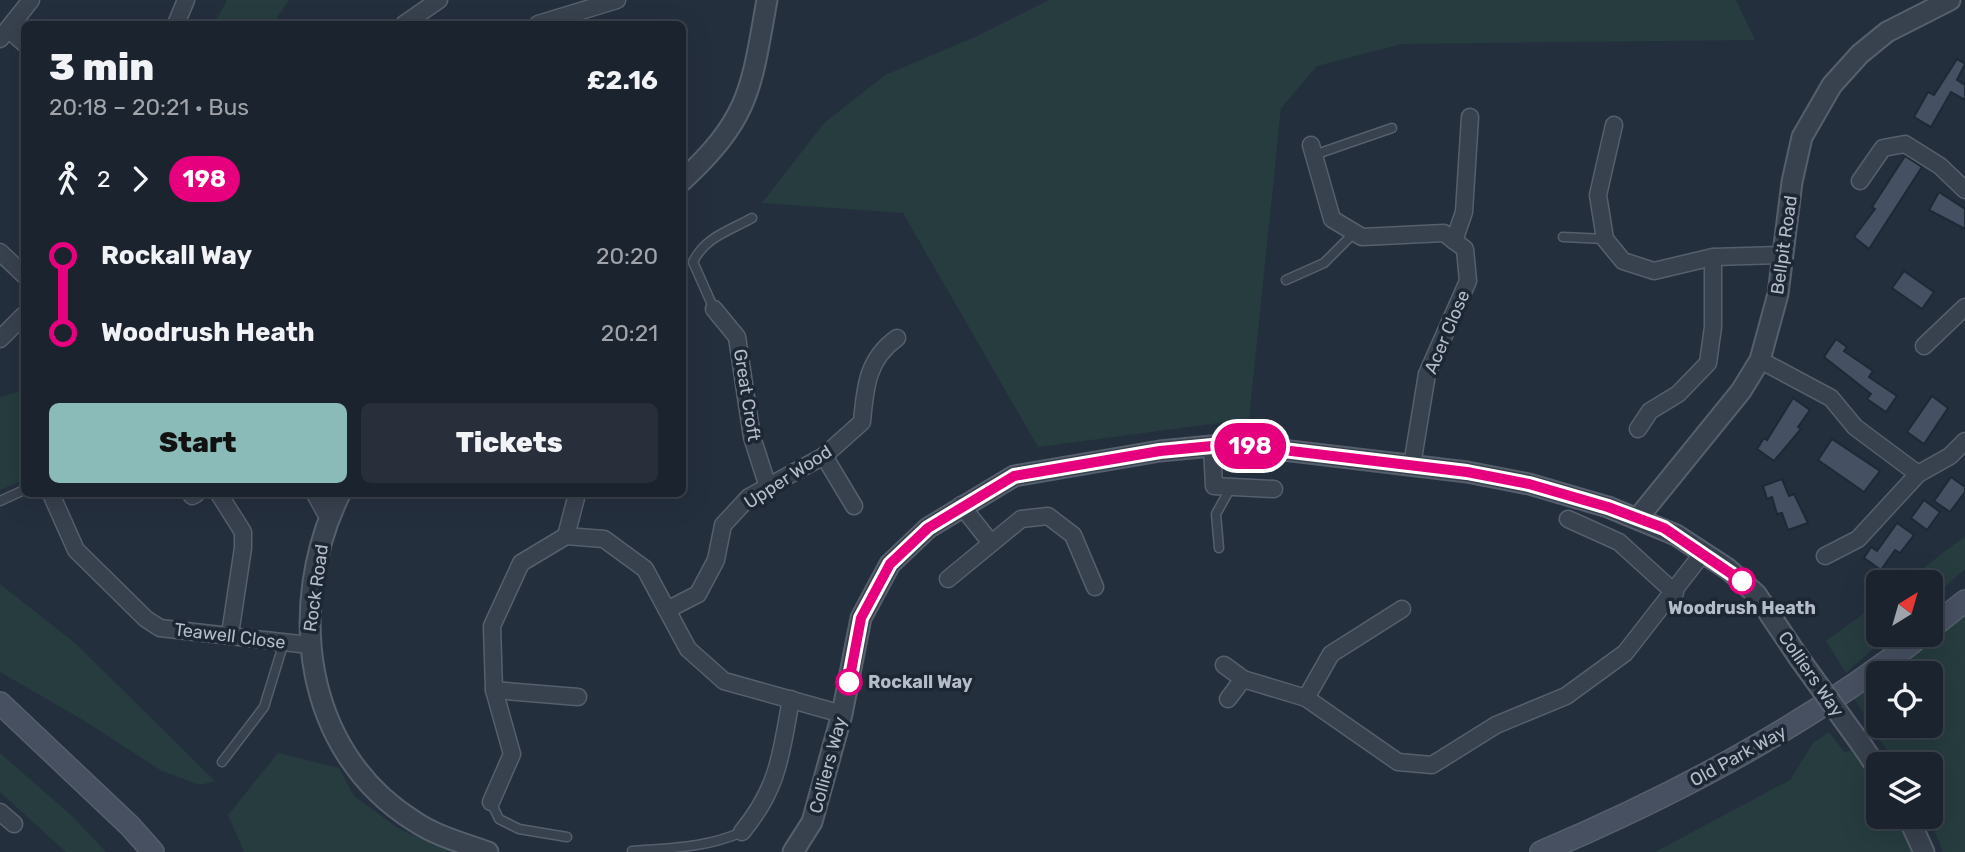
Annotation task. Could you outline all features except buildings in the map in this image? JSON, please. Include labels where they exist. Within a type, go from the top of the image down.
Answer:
[{"type":"main road","points":[[1943,619],[1965,601]]},
{"type":"main road","name":"Old Park Way","points":[[1541,852],[1622,818],[1715,771],[1881,668],[1906,648]]},
{"type":"main road","points":[[0,703],[153,852]]},
{"type":"main road","points":[[0,724],[85,784]]},
{"type":"street","points":[[5,35],[31,0]]},
{"type":"street","points":[[177,21],[186,0]]},
{"type":"street","points":[[408,21],[439,0]]},
{"type":"street","points":[[546,21],[617,0]]},
{"type":"street","points":[[686,177],[725,138],[741,112],[754,71],[767,0]]},
{"type":"street","name":"Bellpit Road","points":[[1638,518],[1741,391],[1759,360],[1778,294],[1802,137],[1832,85],[1860,54],[1887,32],[1950,0]]},
{"type":"street","points":[[1313,150],[1332,219],[1362,237],[1444,233],[1454,241],[1464,212],[1470,117]]},
{"type":"street","points":[[1614,125],[1598,195],[1605,239],[1623,261],[1654,271],[1713,257],[1782,255]]},
{"type":"street","points":[[1860,181],[1883,148],[1905,144],[1940,166],[1965,190]]},
{"type":"street","name":"Acer Close","points":[[1412,465],[1427,374],[1468,281],[1465,249],[1454,241]]},
{"type":"street","points":[[0,252],[21,272]]},
{"type":"street","points":[[1639,429],[1650,411],[1678,394],[1708,363],[1713,327],[1713,257]]},
{"type":"street","points":[[1924,346],[1965,307]]},
{"type":"street","name":"Great Croft","points":[[714,309],[737,337],[752,436],[768,487]]},
{"type":"street","points":[[0,339],[21,318]]},
{"type":"street","name":"Upper Wood","points":[[667,610],[698,594],[716,560],[723,526],[749,497],[824,456],[862,422],[866,379],[881,349],[897,338]]},
{"type":"street","points":[[1759,360],[1831,398],[1854,427],[1918,474]]},
{"type":"street","points":[[1825,556],[1858,539],[1918,474],[1950,456],[1965,440]]},
{"type":"street","name":"Colliers Way","points":[[793,852],[812,822],[842,714],[861,618],[890,564],[928,528],[961,505],[1014,476],[1233,444],[1412,465],[1529,484],[1664,528],[1728,569],[1756,594],[1866,752]]},
{"type":"street","points":[[1212,446],[1214,486],[1273,489]]},
{"type":"street","points":[[824,456],[854,506]]},
{"type":"street","name":"Teawell Close","points":[[52,497],[76,550],[146,619],[160,628],[309,645]]},
{"type":"street","points":[[221,497],[243,532],[230,634]]},
{"type":"street","points":[[318,497],[330,519]]},
{"type":"street","name":"Rock Road","points":[[339,497],[330,519],[314,581],[309,645],[324,709],[344,749],[366,780],[415,822],[488,852]]},
{"type":"street","points":[[566,536],[576,497]]},
{"type":"street","points":[[961,505],[991,543]]},
{"type":"street","points":[[948,579],[1021,519],[1048,516],[1073,535],[1095,587]]},
{"type":"street","points":[[1567,519],[1619,542],[1675,593]]},
{"type":"street","points":[[491,802],[502,785],[512,754],[494,690],[492,626],[521,563],[566,536],[604,539],[645,569],[688,649],[724,681],[842,714]]},
{"type":"street","points":[[1224,665],[1242,679],[1306,698],[1398,762],[1432,765],[1496,725],[1566,696],[1625,653],[1675,593],[1703,553]]},
{"type":"street","points":[[1306,698],[1331,654],[1402,609]]},
{"type":"street","points":[[1228,699],[1242,679]]},
{"type":"street","points":[[494,690],[578,696]]},
{"type":"street","points":[[742,832],[762,808],[776,777],[791,699]]},
{"type":"street","points":[[0,812],[14,824]]},
{"type":"street","points":[[1913,829],[1924,852]]},
{"type":"lane","points":[[1313,150],[1392,128]]},
{"type":"lane","points":[[714,309],[693,262],[699,249],[714,237],[752,218]]},
{"type":"lane","points":[[1286,280],[1324,263],[1355,232]]},
{"type":"lane","points":[[1563,237],[1605,239]]},
{"type":"lane","points":[[1219,548],[1216,514],[1231,487]]},
{"type":"lane","points":[[0,501],[21,491]]},
{"type":"lane","points":[[222,762],[264,707],[284,642]]},
{"type":"lane","points":[[491,802],[499,819],[519,829],[567,838]]},
{"type":"lane","points":[[632,850],[695,847],[719,843],[742,832]]},
{"type":"green space","points":[[227,0],[289,0],[275,21],[216,21]]},
{"type":"green space","points":[[1049,0],[1736,0],[1755,40],[1402,44],[1317,66],[1281,108],[1249,419],[1038,447],[903,213],[762,203],[824,123],[885,75],[975,37]]},
{"type":"green space","points":[[21,391],[21,481],[0,490],[0,397]]},
{"type":"green space","points":[[1965,536],[1965,569],[1943,588],[1943,570],[1921,570]]},
{"type":"green space","points":[[0,584],[76,644],[215,781],[200,785],[162,771],[83,720],[0,672]]},
{"type":"green space","points":[[1866,612],[1866,648],[1874,648],[1846,673],[1826,641]]},
{"type":"green space","points":[[1965,615],[1965,852],[1943,852],[1934,829],[1943,829],[1943,752],[1888,752],[1879,738],[1943,738],[1943,661],[1904,661],[1921,648],[1942,648],[1943,632]]},
{"type":"green space","points":[[1866,690],[1866,717],[1854,698]]},
{"type":"green space","points":[[1829,732],[1845,753],[1853,748],[1866,768],[1866,829],[1902,829],[1913,852],[1655,852],[1790,780],[1813,743]]},
{"type":"green space","points":[[0,753],[73,817],[106,852],[66,852],[0,792]]},
{"type":"green space","points":[[278,753],[339,768],[354,796],[398,828],[450,852],[244,852],[228,815]]},
{"type":"bus line","name":"198","points":[[849,682],[861,618],[890,564],[928,528],[961,505],[1014,476],[1160,451],[1233,444],[1467,472],[1529,484],[1608,507],[1664,528],[1742,581]]},
{"type":"place","name":"Woodrush Heath","points":[[1742,581]]},
{"type":"place","name":"Rockall Way","points":[[849,682]]}]
